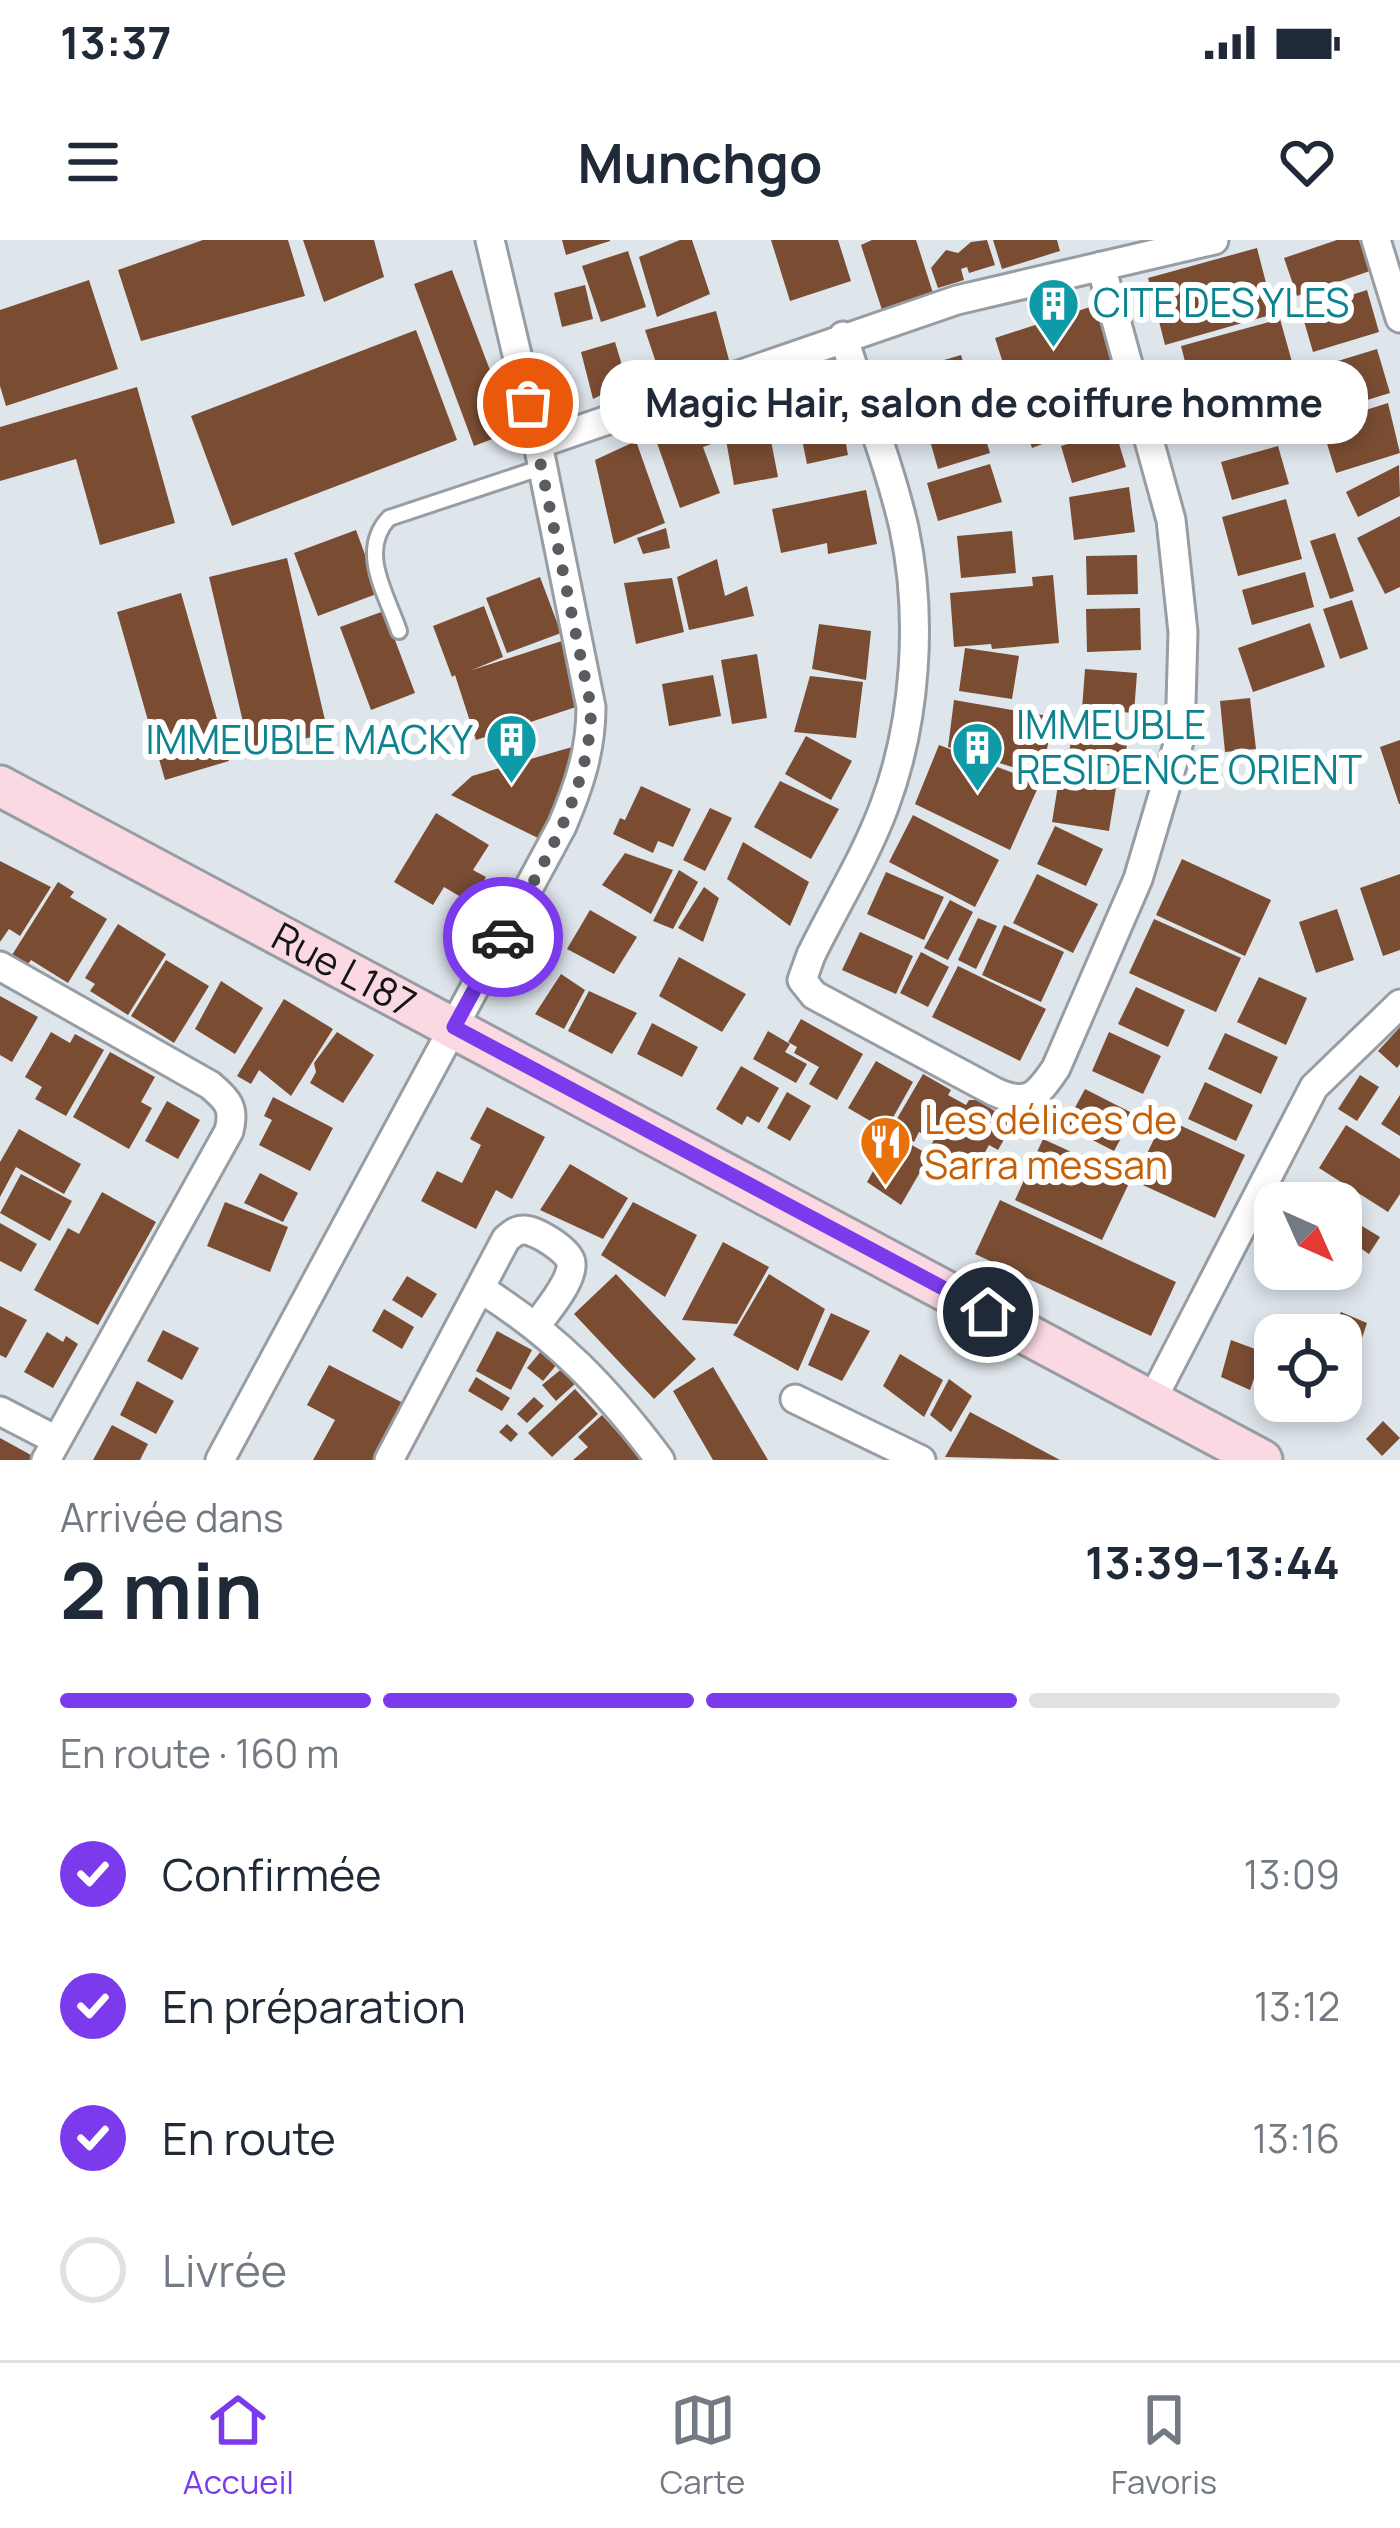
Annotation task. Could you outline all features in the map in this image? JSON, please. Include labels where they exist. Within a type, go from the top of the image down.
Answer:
[{"type":"street","points":[[220,1460],[562,826],[591,740],[591,707],[490,240]]},
{"type":"street","points":[[540,456],[843,336],[974,296],[1214,240]]},
{"type":"street","points":[[1376,240],[1400,318]]},
{"type":"street","points":[[843,336],[903,524],[915,621],[906,724],[884,807],[802,980],[814,995],[995,1092],[1014,1101],[1026,1099],[1043,1087],[1056,1068],[1138,879],[1180,738],[1183,632],[1171,520],[1101,266]]},
{"type":"street","name":"Rue L187","points":[[0,786],[1262,1460]]},
{"type":"street","points":[[0,966],[210,1085],[231,1105],[232,1117],[229,1131],[51,1450],[0,1412]]},
{"type":"street","points":[[1152,1400],[1314,1087],[1400,1004]]},
{"type":"street","points":[[388,1460],[506,1239],[519,1230],[528,1230],[568,1254],[570,1272],[537,1325]]},
{"type":"street","points":[[481,1289],[537,1325],[595,1380],[660,1460]]},
{"type":"street","points":[[795,1399],[921,1460]]},
{"type":"lane","points":[[399,631],[373,552],[379,529],[389,518],[540,456]]},
{"type":"building","points":[[203,240],[288,240],[305,296],[141,341],[118,270]]},
{"type":"building","points":[[303,240],[374,240],[384,277],[324,302]]},
{"type":"building","points":[[562,240],[610,240],[610,241],[566,255]]},
{"type":"building","points":[[680,240],[692,240],[710,294],[657,317],[639,257]]},
{"type":"building","points":[[771,240],[838,240],[851,281],[790,301]]},
{"type":"building","points":[[872,240],[916,240],[933,293],[882,310],[861,245]]},
{"type":"building","points":[[987,240],[995,265],[969,273],[967,267],[961,269],[964,280],[938,288],[931,268],[946,250],[958,253],[971,242]]},
{"type":"building","points":[[993,240],[1057,240],[1060,251],[1002,269]]},
{"type":"building","points":[[1337,240],[1359,240],[1370,271],[1297,296],[1284,258]]},
{"type":"building","points":[[1257,248],[1274,314],[1165,345],[1148,278]]},
{"type":"building","points":[[628,251],[646,307],[601,322],[582,266]]},
{"type":"building","points":[[452,270],[513,431],[474,446],[414,284]]},
{"type":"building","points":[[89,280],[118,369],[6,406],[0,386],[0,310]]},
{"type":"building","points":[[585,285],[593,319],[562,327],[554,293]]},
{"type":"building","points":[[1367,290],[1379,332],[1313,352],[1301,311]]},
{"type":"building","name":"CITE DES YLES","points":[[1096,305],[1113,360],[1033,386],[1030,375],[1009,382],[995,338]]},
{"type":"building","points":[[716,311],[729,360],[665,389],[645,330]]},
{"type":"building","points":[[1280,319],[1292,362],[1192,389],[1181,346]]},
{"type":"building","points":[[416,330],[457,440],[232,526],[191,416]]},
{"type":"building","points":[[615,342],[627,382],[593,399],[581,352]]},
{"type":"building","points":[[1377,349],[1390,393],[1318,415],[1305,371]]},
{"type":"building","points":[[961,355],[973,395],[920,411],[907,371]]},
{"type":"building","points":[[1113,366],[1119,384],[1105,389],[1113,417],[1032,448],[1024,425],[1041,419],[1035,392]]},
{"type":"building","points":[[137,387],[175,523],[100,545],[76,459],[0,481],[0,427]]},
{"type":"building","points":[[1025,387],[1034,418],[1015,424],[1006,393]]},
{"type":"building","points":[[1283,387],[1288,427],[1214,438],[1208,398]]},
{"type":"building","points":[[1388,403],[1400,453],[1336,473],[1321,424]]},
{"type":"building","points":[[839,406],[848,455],[807,464],[797,415]]},
{"type":"building","points":[[978,415],[990,453],[938,469],[927,430]]},
{"type":"building","points":[[710,423],[717,442],[703,447],[720,493],[680,508],[657,443]]},
{"type":"building","points":[[768,425],[778,477],[734,485],[725,434]]},
{"type":"building","points":[[1115,430],[1126,467],[1072,483],[1061,446]]},
{"type":"building","points":[[636,441],[665,523],[614,544],[595,460]]},
{"type":"building","points":[[1278,446],[1289,484],[1232,500],[1221,462]]},
{"type":"building","points":[[990,464],[1002,502],[938,521],[927,483]]},
{"type":"building","points":[[1399,465],[1400,496],[1358,517],[1346,492]]},
{"type":"building","points":[[1129,487],[1135,532],[1074,540],[1069,497]]},
{"type":"building","points":[[866,490],[877,544],[828,554],[827,543],[781,553],[772,509]]},
{"type":"building","points":[[1286,499],[1302,559],[1238,576],[1222,517]]},
{"type":"building","points":[[1400,516],[1400,587],[1385,594],[1357,538]]},
{"type":"building","points":[[666,528],[670,548],[643,554],[637,538]]},
{"type":"building","points":[[356,530],[379,593],[318,616],[294,553]]},
{"type":"building","points":[[1012,531],[1016,573],[961,578],[957,536]]},
{"type":"building","points":[[1335,533],[1354,591],[1330,599],[1310,541]]},
{"type":"building","points":[[1137,555],[1138,594],[1087,595],[1086,556]]},
{"type":"building","points":[[287,558],[328,733],[250,752],[209,577]]},
{"type":"building","points":[[717,559],[725,596],[747,586],[754,616],[689,630],[677,577]]},
{"type":"building","points":[[1305,572],[1314,607],[1252,625],[1242,590]]},
{"type":"building","points":[[1053,575],[1059,643],[954,647],[950,593],[1033,586],[1032,577]]},
{"type":"building","points":[[540,577],[561,633],[507,653],[486,598]]},
{"type":"building","points":[[672,578],[684,632],[636,644],[624,583]]},
{"type":"building","points":[[181,593],[229,761],[165,780],[117,612]]},
{"type":"building","points":[[1352,600],[1368,649],[1340,659],[1323,609]]},
{"type":"building","points":[[484,606],[503,657],[472,670],[568,639],[588,703],[476,740],[433,626]]},
{"type":"building","points":[[1140,608],[1141,650],[1087,652],[1086,609]]},
{"type":"building","points":[[384,611],[415,693],[371,710],[340,627]]},
{"type":"building","points":[[1310,623],[1325,667],[1253,692],[1238,648]]},
{"type":"building","points":[[819,624],[871,631],[866,680],[812,669]]},
{"type":"building","points":[[965,648],[1019,656],[1012,699],[959,691]]},
{"type":"building","points":[[757,654],[767,718],[732,724],[721,660]]},
{"type":"building","points":[[1085,669],[1137,673],[1134,713],[1082,709]]},
{"type":"building","points":[[713,675],[721,716],[669,726],[662,684]]},
{"type":"building","points":[[810,676],[863,682],[856,738],[794,732]]},
{"type":"building","points":[[1250,698],[1256,749],[1225,752],[1220,701]]},
{"type":"building","points":[[954,700],[1054,717],[1041,776],[948,747]]},
{"type":"building","points":[[1075,721],[1130,732],[1122,768],[1068,757]]},
{"type":"building","points":[[806,736],[852,761],[831,800],[785,774]]},
{"type":"building","points":[[1400,740],[1400,804],[1399,804],[1380,747]]},
{"type":"building","name":"IMMEUBLE MACKY","points":[[579,745],[540,839],[451,795],[472,776]]},
{"type":"building","name":"IMMEUBLE RESIDENCE ORIENT","points":[[939,745],[1040,783],[1010,850],[915,804]]},
{"type":"building","points":[[1059,779],[1116,788],[1109,831],[1052,822]]},
{"type":"building","points":[[780,781],[839,809],[811,859],[754,827]]},
{"type":"building","points":[[641,786],[691,809],[673,847],[658,841],[653,853],[613,834]]},
{"type":"building","points":[[710,808],[732,818],[705,871],[683,860]]},
{"type":"building","points":[[436,813],[489,845],[473,870],[486,877],[471,903],[444,887],[433,905],[394,882]]},
{"type":"building","points":[[913,815],[999,860],[975,907],[889,862]]},
{"type":"building","points":[[1055,826],[1103,849],[1086,886],[1037,864]]},
{"type":"building","points":[[743,842],[809,882],[790,926],[727,879]]},
{"type":"building","points":[[625,853],[673,870],[651,914],[602,885]]},
{"type":"building","points":[[1182,859],[1271,900],[1245,956],[1156,915]]},
{"type":"building","points":[[0,861],[51,887],[20,936],[9,929],[0,942]]},
{"type":"building","points":[[679,870],[698,882],[673,929],[653,921]]},
{"type":"building","points":[[886,872],[944,897],[924,940],[867,914]]},
{"type":"building","points":[[1037,874],[1098,904],[1073,953],[1013,923]]},
{"type":"building","points":[[1400,874],[1400,950],[1383,956],[1360,888]]},
{"type":"building","points":[[58,882],[74,892],[70,897],[107,919],[68,983],[31,960],[28,964],[12,955]]},
{"type":"building","points":[[704,887],[719,898],[703,942],[678,928]]},
{"type":"building","points":[[950,900],[973,912],[948,960],[924,948]]},
{"type":"building","points":[[1337,909],[1354,960],[1316,973],[1299,922]]},
{"type":"building","points":[[590,910],[637,937],[614,974],[567,949]]},
{"type":"building","points":[[978,918],[997,926],[976,969],[958,960]]},
{"type":"building","points":[[1154,919],[1241,958],[1216,1012],[1129,973]]},
{"type":"building","points":[[118,924],[166,954],[128,1015],[90,991],[95,984],[85,978]]},
{"type":"building","points":[[1004,925],[1064,952],[1041,1002],[982,975]]},
{"type":"building","points":[[860,932],[913,956],[896,994],[842,970]]},
{"type":"building","points":[[921,952],[949,967],[928,1007],[900,993]]},
{"type":"building","points":[[679,957],[746,994],[722,1032],[659,996]]},
{"type":"building","points":[[166,960],[209,986],[174,1043],[131,1016]]},
{"type":"building","points":[[958,966],[1046,1009],[1020,1061],[932,1017]]},
{"type":"building","points":[[561,974],[585,990],[564,1029],[535,1014]]},
{"type":"building","points":[[1259,977],[1307,998],[1286,1045],[1237,1022]]},
{"type":"building","points":[[221,981],[263,1008],[235,1054],[195,1029]]},
{"type":"building","points":[[1136,987],[1185,1010],[1168,1047],[1118,1024]]},
{"type":"building","points":[[589,991],[637,1013],[612,1054],[568,1031]]},
{"type":"building","points":[[0,996],[38,1017],[12,1062],[0,1055]]},
{"type":"building","points":[[284,999],[333,1029],[291,1096],[259,1070],[251,1084],[237,1076]]},
{"type":"building","points":[[801,1019],[863,1054],[837,1100],[809,1084],[819,1067],[794,1053],[797,1047],[788,1042]]},
{"type":"building","points":[[652,1023],[698,1047],[682,1077],[637,1054]]},
{"type":"building","points":[[1400,1027],[1400,1064],[1397,1068],[1378,1051]]},
{"type":"building","points":[[768,1031],[790,1044],[785,1052],[807,1064],[796,1083],[753,1059]]},
{"type":"building","points":[[51,1032],[70,1043],[75,1034],[104,1050],[66,1116],[35,1099],[42,1087],[25,1077]]},
{"type":"building","points":[[337,1032],[374,1055],[343,1103],[310,1083],[316,1072],[314,1063]]},
{"type":"building","points":[[1109,1032],[1161,1056],[1143,1094],[1092,1071]]},
{"type":"building","points":[[1225,1033],[1278,1057],[1261,1094],[1208,1069]]},
{"type":"building","points":[[110,1052],[155,1077],[141,1102],[152,1108],[129,1149],[73,1117]]},
{"type":"building","points":[[876,1061],[913,1082],[886,1130],[848,1108]]},
{"type":"building","points":[[741,1066],[779,1088],[759,1123],[747,1116],[742,1125],[716,1109]]},
{"type":"building","points":[[923,1074],[966,1105],[976,1100],[1014,1122],[998,1150],[989,1145],[984,1154],[993,1159],[981,1180],[928,1150],[934,1140],[919,1132],[914,1142],[891,1129]]},
{"type":"building","points":[[1360,1075],[1379,1087],[1357,1121],[1338,1109]]},
{"type":"building","points":[[1205,1082],[1253,1105],[1236,1141],[1188,1119]]},
{"type":"building","points":[[1085,1089],[1134,1114],[1114,1151],[1065,1126]]},
{"type":"building","points":[[787,1092],[811,1106],[790,1141],[767,1128]]},
{"type":"building","points":[[1400,1095],[1400,1136],[1381,1124]]},
{"type":"building","points":[[273,1097],[333,1128],[310,1171],[259,1145],[272,1120],[264,1116]]},
{"type":"building","points":[[167,1101],[200,1120],[178,1159],[145,1141]]},
{"type":"building","points":[[487,1107],[545,1137],[512,1199],[496,1190],[476,1229],[421,1201],[437,1171],[462,1183],[481,1145],[470,1139]]},
{"type":"building","points":[[1164,1118],[1245,1155],[1215,1218],[1134,1181]]},
{"type":"building","points":[[1346,1125],[1400,1159],[1400,1194],[1388,1212],[1362,1195],[1362,1182],[1341,1182],[1319,1168]]},
{"type":"building","points":[[19,1129],[81,1164],[64,1194],[16,1167],[0,1197],[0,1162]]},
{"type":"building","points":[[893,1135],[930,1155],[901,1205],[867,1182]]},
{"type":"building","points":[[1043,1139],[1131,1179],[1102,1240],[1015,1200]]},
{"type":"building","points":[[570,1164],[628,1198],[603,1239],[540,1210]]},
{"type":"building","points":[[260,1173],[298,1193],[283,1222],[244,1203]]},
{"type":"building","points":[[21,1174],[72,1201],[50,1241],[0,1213]]},
{"type":"building","points":[[102,1192],[156,1222],[98,1325],[34,1290],[68,1228],[79,1234]]},
{"type":"building","points":[[1000,1200],[1176,1282],[1151,1336],[975,1254]]},
{"type":"building","points":[[225,1202],[288,1227],[270,1272],[207,1246]]},
{"type":"building","points":[[633,1202],[697,1235],[665,1297],[601,1255]]},
{"type":"building","points":[[0,1223],[37,1244],[21,1272],[0,1261]]},
{"type":"building","points":[[1362,1226],[1380,1237],[1369,1254],[1362,1249]]},
{"type":"building","points":[[723,1242],[769,1267],[737,1324],[682,1320]]},
{"type":"building","points":[[616,1274],[696,1359],[654,1399],[574,1314]]},
{"type":"building","points":[[769,1274],[825,1309],[798,1371],[733,1335]]},
{"type":"building","points":[[407,1276],[437,1294],[422,1318],[392,1300]]},
{"type":"building","points":[[0,1306],[27,1320],[6,1358],[0,1355]]},
{"type":"building","points":[[384,1309],[414,1327],[402,1349],[372,1331]]},
{"type":"building","points":[[831,1313],[870,1331],[842,1381],[808,1365]]},
{"type":"building","points":[[163,1330],[199,1348],[182,1380],[147,1361]]},
{"type":"building","points":[[497,1331],[532,1350],[511,1390],[476,1371]]},
{"type":"building","points":[[47,1332],[78,1344],[53,1388],[24,1372]]},
{"type":"building","points":[[1231,1340],[1254,1349],[1250,1390],[1221,1377]]},
{"type":"building","points":[[542,1350],[558,1363],[543,1381],[527,1368]]},
{"type":"building","points":[[900,1354],[943,1380],[924,1417],[883,1386]]},
{"type":"building","points":[[329,1365],[407,1405],[377,1460],[313,1460],[335,1420],[307,1405]]},
{"type":"building","points":[[564,1367],[577,1382],[556,1401],[542,1385]]},
{"type":"building","points":[[713,1367],[768,1460],[713,1460],[673,1391]]},
{"type":"building","points":[[476,1377],[510,1398],[502,1411],[468,1391]]},
{"type":"building","points":[[949,1379],[972,1396],[951,1432],[930,1415]]},
{"type":"building","points":[[137,1381],[174,1401],[156,1434],[120,1415]]},
{"type":"building","points":[[575,1389],[598,1414],[552,1457],[528,1433]]},
{"type":"building","points":[[534,1397],[544,1406],[527,1423],[517,1414]]},
{"type":"building","points":[[970,1412],[1060,1460],[945,1457]]},
{"type":"building","points":[[602,1415],[642,1460],[573,1460],[588,1447],[578,1437]]},
{"type":"building","points":[[1383,1421],[1400,1438],[1382,1456],[1366,1439]]},
{"type":"building","points":[[507,1424],[518,1434],[511,1442],[499,1432]]},
{"type":"building","points":[[112,1425],[148,1444],[140,1460],[93,1460]]},
{"type":"building","points":[[0,1438],[40,1460],[0,1460]]},
{"type":"way so far","points":[[503,937],[562,826],[591,740],[591,707],[528,403]]},
{"type":"place","name":"CITE DES YLES","points":[[1054,349]]},
{"type":"place","name":"Magic Hair, salon de coiffure homme","points":[[528,403]]},
{"type":"place","name":"IMMEUBLE MACKY","points":[[512,786]]},
{"type":"place","name":"IMMEUBLE RESIDENCE ORIENT","points":[[977,793]]},
{"type":"place","name":"Les délices de Sarra messan","points":[[885,1188]]},
{"type":"route","points":[[503,937],[454,1027],[988,1312]]}]
